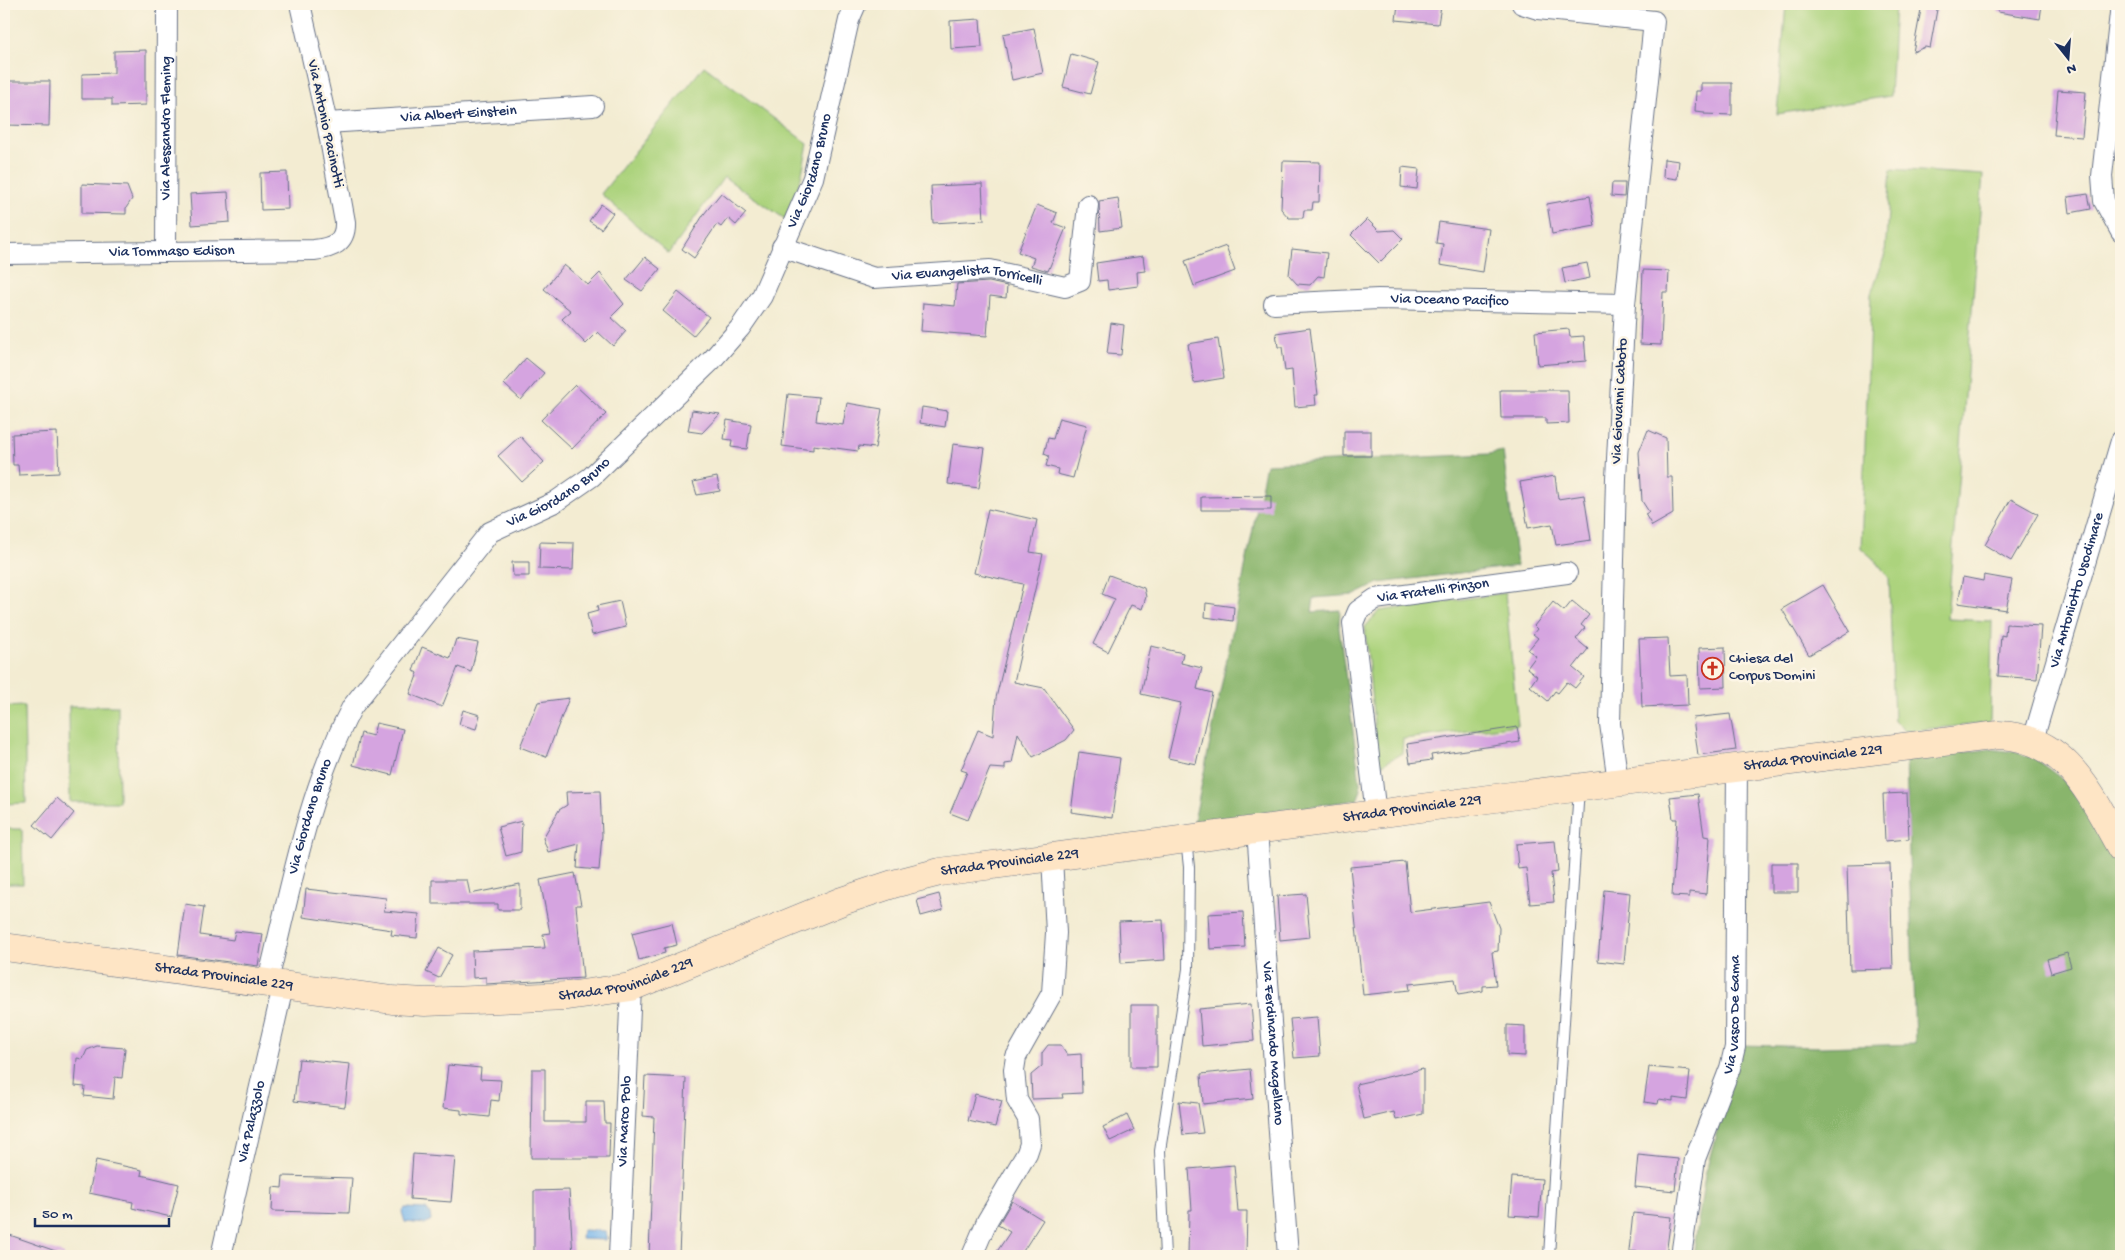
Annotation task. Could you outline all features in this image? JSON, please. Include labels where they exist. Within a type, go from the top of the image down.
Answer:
[{"type":"street","name":"Via Alessandro Fleming","points":[[166,252],[167,4]]},
{"type":"street","name":"Via Antonio Pacinotti","points":[[300,4],[345,222],[345,232],[339,243]]},
{"type":"street","name":"Via Giordano Bruno","points":[[275,986],[304,834],[338,733],[352,707],[490,532],[555,502],[591,477],[712,360],[740,328],[762,296],[813,178],[849,20],[856,4]]},
{"type":"street","name":"Via Giovanni Caboto","points":[[1522,4],[1538,9],[1654,21],[1625,304],[1616,478],[1610,724],[1618,782]]},
{"type":"street","points":[[2121,4],[2102,176],[2104,201],[2121,232]]},
{"type":"street","name":"Via Albert Einstein","points":[[326,123],[593,106]]},
{"type":"street","name":"Via Evangelista Torricelli","points":[[782,247],[874,278],[990,270],[1065,287],[1080,281],[1088,205]]},
{"type":"street","name":"Via Tommaso Edison","points":[[4,254],[314,250],[327,249],[339,243]]},
{"type":"street","name":"Via Oceano Pacifico","points":[[1274,304],[1378,299],[1625,304]]},
{"type":"street","name":"Via Antoniotto Usodimare","points":[[2033,740],[2121,441]]},
{"type":"street","name":"Via Fratelli Pinzon","points":[[1376,814],[1353,623],[1358,611],[1375,599],[1567,573]]},
{"type":"street","name":"Strada Provinciale 229","points":[[4,948],[275,986],[392,1000],[425,1002],[567,996],[631,987],[842,901],[893,884],[940,872],[1618,782],[1986,736],[2013,735],[2033,740]]},
{"type":"street","points":[[2033,740],[2051,750],[2069,766],[2086,789],[2121,848]]},
{"type":"street","name":"Via Vasco De Gama","points":[[1681,1256],[1695,1160],[1730,1068],[1735,1047],[1737,767]]},
{"type":"street","name":"Via Ferdinando Magellano","points":[[1257,830],[1288,1256]]},
{"type":"street","points":[[972,1256],[987,1221],[1027,1153],[1030,1144],[1028,1119],[1018,1100],[1014,1070],[1016,1057],[1052,993],[1056,933],[1052,857]]},
{"type":"street","name":"Via Palazzolo","points":[[222,1256],[275,986]]},
{"type":"street","name":"Via Marco Polo","points":[[619,1256],[631,987]]},
{"type":"lane","points":[[1550,1256],[1580,787]]},
{"type":"lane","points":[[1165,1256],[1160,1151],[1188,969],[1189,868],[1185,839]]},
{"type":"green space","points":[[1786,4],[1895,4],[1890,96],[1777,114]]},
{"type":"green space","points":[[704,66],[808,144],[801,178],[785,219],[724,177],[669,254],[601,194]]},
{"type":"green space","points":[[1891,169],[1983,175],[1947,619],[1992,621],[1990,723],[1905,731],[1894,720],[1889,578],[1876,561],[1861,548],[1871,294],[1885,254]]},
{"type":"green space","points":[[1503,451],[1517,566],[1379,583],[1355,595],[1314,598],[1312,612],[1340,610],[1339,628],[1361,790],[1357,800],[1194,822],[1266,464],[1489,454]]},
{"type":"green space","points":[[1505,593],[1518,725],[1403,739],[1402,753],[1378,767],[1365,627],[1379,611]]},
{"type":"green space","points":[[24,706],[26,803],[4,804],[4,707]]},
{"type":"green space","points":[[69,706],[118,706],[119,802],[70,802]]},
{"type":"green space","points":[[1990,749],[2015,752],[2035,759],[2062,779],[2078,798],[2121,872],[2121,1256],[1693,1256],[1705,1175],[1740,1045],[1822,1047],[1915,1044],[1906,760]]},
{"type":"green space","points":[[4,829],[22,829],[23,884],[4,884]]},
{"type":"water","points":[[405,1208],[426,1209],[430,1214],[431,1220],[425,1224],[405,1222],[402,1212]]},
{"type":"water","points":[[582,1230],[606,1231],[606,1240],[581,1239]]},
{"type":"building","points":[[1398,4],[1441,6],[1438,24],[1396,20]]},
{"type":"building","points":[[1922,4],[1938,4],[1930,48],[1925,47],[1913,52]]},
{"type":"building","points":[[1998,4],[2042,4],[2040,19],[1998,12]]},
{"type":"building","points":[[980,19],[982,47],[951,49],[950,21]]},
{"type":"building","points":[[1034,28],[1043,73],[1012,80],[1003,34]]},
{"type":"building","points":[[146,50],[146,105],[112,106],[112,99],[82,99],[82,74],[114,73],[114,51]]},
{"type":"building","points":[[1071,54],[1099,62],[1090,94],[1063,87]]},
{"type":"building","points":[[7,81],[50,81],[49,126],[6,125]]},
{"type":"building","points":[[1701,83],[1732,83],[1732,115],[1704,114],[1704,112],[1695,111],[1696,91],[1701,91]]},
{"type":"building","points":[[2058,90],[2086,92],[2082,137],[2054,135]]},
{"type":"building","points":[[1664,159],[1679,161],[1677,179],[1663,177]]},
{"type":"building","points":[[1283,161],[1320,162],[1319,202],[1313,202],[1312,210],[1304,210],[1303,218],[1289,218],[1281,209]]},
{"type":"building","points":[[1402,167],[1419,169],[1417,189],[1401,187]]},
{"type":"building","points":[[287,172],[288,209],[261,210],[260,173]]},
{"type":"building","points":[[1612,183],[1625,183],[1624,197],[1611,196]]},
{"type":"building","points":[[82,184],[127,186],[132,199],[126,208],[126,214],[82,213]]},
{"type":"building","points":[[982,184],[984,220],[933,223],[931,186]]},
{"type":"building","points":[[228,192],[230,222],[192,225],[190,194]]},
{"type":"building","points":[[721,193],[746,213],[736,225],[728,218],[721,227],[717,224],[694,258],[682,249],[704,214]]},
{"type":"building","points":[[2088,194],[2091,209],[2070,213],[2068,197]]},
{"type":"building","points":[[1590,196],[1595,226],[1552,234],[1547,204]]},
{"type":"building","points":[[1118,198],[1122,228],[1100,231],[1099,201]]},
{"type":"building","points":[[601,204],[613,213],[601,229],[589,221]]},
{"type":"building","points":[[1037,205],[1057,213],[1053,223],[1066,228],[1048,271],[1031,266],[1034,258],[1018,252]]},
{"type":"building","points":[[1367,219],[1379,231],[1394,230],[1403,239],[1379,263],[1351,235]]},
{"type":"building","points":[[1439,222],[1489,229],[1483,272],[1440,265],[1443,244],[1436,243]]},
{"type":"building","points":[[1226,246],[1235,271],[1194,286],[1185,261]]},
{"type":"building","points":[[1292,249],[1327,253],[1324,277],[1318,276],[1310,285],[1297,284],[1289,275]]},
{"type":"building","points":[[1143,256],[1145,271],[1137,272],[1138,286],[1108,290],[1107,280],[1098,281],[1096,263]]},
{"type":"building","points":[[645,257],[660,269],[642,291],[626,280]]},
{"type":"building","points":[[1587,263],[1590,278],[1565,283],[1562,268]]},
{"type":"building","points":[[564,265],[588,285],[600,273],[624,304],[611,317],[626,331],[613,346],[598,332],[586,344],[562,319],[571,311],[544,289]]},
{"type":"building","points":[[1643,270],[1669,271],[1668,292],[1663,292],[1661,345],[1640,344]]},
{"type":"building","points":[[989,282],[1007,286],[1006,298],[990,296],[987,336],[921,331],[923,303],[955,306],[957,284]]},
{"type":"building","points":[[678,292],[709,317],[693,336],[663,311]]},
{"type":"building","points":[[1111,323],[1124,325],[1121,355],[1107,354]]},
{"type":"building","points":[[1310,328],[1318,395],[1315,395],[1316,405],[1295,407],[1292,370],[1285,371],[1282,347],[1278,347],[1276,333]]},
{"type":"building","points":[[1569,329],[1570,337],[1584,336],[1586,361],[1538,365],[1535,332]]},
{"type":"building","points":[[1218,339],[1224,378],[1194,383],[1188,344]]},
{"type":"building","points":[[526,358],[544,373],[521,400],[504,384]]},
{"type":"building","points":[[575,385],[606,414],[572,449],[541,420]]},
{"type":"building","points":[[1500,390],[1568,390],[1569,423],[1546,424],[1546,418],[1501,418]]},
{"type":"building","points":[[788,394],[819,397],[816,421],[843,425],[847,403],[882,409],[875,448],[859,446],[858,451],[813,445],[813,450],[782,446]]},
{"type":"building","points":[[922,407],[947,411],[945,427],[920,423]]},
{"type":"building","points":[[692,410],[720,414],[702,433],[688,431]]},
{"type":"building","points":[[1059,418],[1087,425],[1073,478],[1057,474],[1058,469],[1046,466],[1049,456],[1044,454],[1048,438],[1053,439]]},
{"type":"building","points":[[727,420],[751,424],[747,449],[731,447],[732,440],[724,439]]},
{"type":"building","points":[[1648,430],[1666,438],[1667,477],[1672,477],[1673,514],[1652,526],[1645,514],[1649,512],[1642,501],[1639,452]]},
{"type":"building","points":[[1344,431],[1371,431],[1371,456],[1344,456]]},
{"type":"building","points":[[57,432],[59,473],[19,475],[18,465],[13,465],[12,434]]},
{"type":"building","points":[[520,436],[544,462],[522,482],[498,456]]},
{"type":"building","points":[[953,444],[985,448],[979,488],[948,484]]},
{"type":"building","points":[[1555,476],[1558,499],[1584,495],[1591,540],[1556,545],[1552,524],[1528,528],[1520,482]]},
{"type":"building","points":[[717,477],[720,491],[697,495],[693,482]]},
{"type":"building","points":[[1271,496],[1271,510],[1201,510],[1201,497]]},
{"type":"building","points":[[2011,499],[2038,514],[2011,561],[1985,545]]},
{"type":"building","points":[[988,509],[1037,520],[1030,552],[1043,554],[1014,682],[1044,688],[1074,730],[1066,740],[1033,757],[1018,733],[1012,763],[1005,764],[1005,769],[990,768],[968,820],[950,813],[967,772],[961,770],[978,730],[993,736],[996,698],[1023,584],[974,573]]},
{"type":"building","points":[[540,542],[574,543],[573,570],[539,569]]},
{"type":"building","points":[[512,562],[529,562],[529,576],[513,576]]},
{"type":"building","points":[[1109,575],[1144,588],[1146,597],[1142,609],[1131,605],[1108,652],[1093,644],[1115,599],[1102,594]]},
{"type":"building","points":[[1984,575],[2012,580],[2006,610],[1958,603],[1963,577],[1983,581]]},
{"type":"building","points":[[1823,585],[1850,631],[1809,655],[1782,609]]},
{"type":"building","points":[[620,601],[626,627],[592,635],[587,614],[598,611],[597,606]]},
{"type":"building","points":[[1572,601],[1589,615],[1581,625],[1585,628],[1576,639],[1588,649],[1573,668],[1584,677],[1575,688],[1567,682],[1558,693],[1555,691],[1548,701],[1530,686],[1537,676],[1527,668],[1536,656],[1528,650],[1538,638],[1533,634],[1537,629],[1534,626],[1553,602],[1564,611]]},
{"type":"building","points":[[1206,603],[1234,607],[1233,621],[1205,617]]},
{"type":"building","points":[[2006,624],[2041,626],[2037,679],[1998,676],[2001,635],[2005,636]]},
{"type":"building","points":[[1668,638],[1670,676],[1687,675],[1688,705],[1642,707],[1639,639]]},
{"type":"building","points":[[456,639],[478,643],[471,672],[458,667],[442,707],[410,694],[418,673],[413,671],[422,647],[450,658]]},
{"type":"building","points":[[1151,646],[1183,653],[1181,663],[1202,668],[1197,689],[1212,693],[1196,764],[1168,758],[1181,703],[1141,694]]},
{"type":"building","name":"Chiesa del Corpus Domini","points":[[1725,647],[1726,687],[1700,688],[1699,648]]},
{"type":"building","points":[[569,698],[546,757],[520,747],[538,702]]},
{"type":"building","points":[[463,710],[480,715],[476,729],[459,724]]},
{"type":"building","points":[[1730,714],[1736,750],[1698,755],[1693,718]]},
{"type":"building","points":[[376,723],[403,729],[392,775],[353,765],[361,733],[373,736]]},
{"type":"building","points":[[1517,727],[1520,742],[1431,755],[1432,760],[1410,763],[1407,744]]},
{"type":"building","points":[[1079,752],[1120,758],[1112,818],[1071,812]]},
{"type":"building","points":[[600,791],[602,835],[599,870],[577,868],[579,844],[548,852],[543,838],[559,810],[567,805],[566,792]]},
{"type":"building","points":[[1907,793],[1909,839],[1885,841],[1883,794]]},
{"type":"building","points":[[1698,794],[1704,836],[1710,837],[1706,894],[1689,892],[1689,897],[1672,896],[1677,819],[1673,819],[1670,797]]},
{"type":"building","points":[[57,798],[74,813],[52,840],[34,825]]},
{"type":"building","points":[[522,821],[521,852],[506,856],[498,827]]},
{"type":"building","points":[[1555,841],[1558,872],[1551,873],[1554,902],[1530,904],[1526,868],[1518,869],[1516,844]]},
{"type":"building","points":[[1405,862],[1410,912],[1489,902],[1499,928],[1498,951],[1492,952],[1496,985],[1483,986],[1483,991],[1458,995],[1455,979],[1409,984],[1410,990],[1363,995],[1350,867]]},
{"type":"building","points":[[1771,863],[1798,863],[1798,892],[1771,892]]},
{"type":"building","points":[[1890,864],[1893,969],[1850,970],[1847,865]]},
{"type":"building","points":[[575,873],[581,905],[576,905],[583,978],[486,984],[486,977],[473,978],[472,951],[545,948],[543,934],[550,933],[540,880]]},
{"type":"building","points":[[432,880],[467,880],[470,894],[520,884],[520,910],[498,910],[498,904],[432,904]]},
{"type":"building","points":[[306,889],[386,898],[384,911],[419,914],[417,938],[391,935],[392,930],[303,917]]},
{"type":"building","points":[[1604,890],[1630,893],[1624,964],[1598,961]]},
{"type":"building","points":[[939,894],[943,910],[921,916],[917,900]]},
{"type":"building","points":[[1306,894],[1310,937],[1280,940],[1277,896]]},
{"type":"building","points":[[185,904],[204,907],[200,935],[233,940],[235,931],[263,934],[258,966],[178,955]]},
{"type":"building","points":[[1243,912],[1245,947],[1210,949],[1208,914]]},
{"type":"building","points":[[1163,920],[1165,960],[1121,963],[1119,922]]},
{"type":"building","points":[[672,923],[677,945],[664,948],[665,953],[639,960],[632,933]]},
{"type":"building","points":[[439,948],[452,955],[439,978],[426,972]]},
{"type":"building","points":[[2067,953],[2071,967],[2051,973],[2047,959]]},
{"type":"building","points":[[1251,1004],[1254,1041],[1202,1046],[1199,1009]]},
{"type":"building","points":[[1131,1005],[1157,1005],[1157,1067],[1131,1067]]},
{"type":"building","points":[[1317,1017],[1320,1056],[1294,1058],[1290,1019]]},
{"type":"building","points":[[1507,1025],[1525,1026],[1525,1056],[1507,1055]]},
{"type":"building","points":[[1048,1045],[1060,1045],[1067,1055],[1081,1054],[1082,1093],[1062,1094],[1063,1098],[1032,1099],[1031,1075],[1042,1066],[1042,1053]]},
{"type":"building","points":[[97,1046],[125,1048],[122,1078],[115,1077],[113,1099],[84,1096],[85,1087],[75,1086],[77,1058],[83,1059],[87,1050]]},
{"type":"building","points":[[299,1059],[350,1064],[345,1107],[294,1101]]},
{"type":"building","points":[[448,1065],[481,1068],[480,1079],[501,1080],[499,1101],[491,1100],[489,1117],[461,1114],[461,1110],[443,1108]]},
{"type":"building","points":[[1649,1067],[1690,1071],[1687,1100],[1659,1099],[1658,1104],[1644,1102]]},
{"type":"building","points":[[532,1069],[545,1069],[545,1122],[586,1122],[586,1101],[604,1101],[605,1123],[610,1123],[609,1158],[531,1158]]},
{"type":"building","points":[[1250,1069],[1253,1099],[1203,1104],[1201,1074]]},
{"type":"building","points":[[1423,1069],[1423,1114],[1396,1120],[1394,1112],[1364,1119],[1356,1084]]},
{"type":"building","points":[[645,1076],[686,1078],[679,1256],[649,1256],[654,1117],[643,1116]]},
{"type":"building","points":[[975,1094],[1002,1101],[995,1127],[968,1121]]},
{"type":"building","points":[[1179,1101],[1198,1103],[1203,1133],[1183,1135]]},
{"type":"building","points":[[1127,1115],[1134,1130],[1110,1141],[1103,1127]]},
{"type":"building","points":[[413,1154],[455,1157],[451,1202],[410,1199]]},
{"type":"building","points":[[1638,1155],[1678,1159],[1675,1191],[1635,1187]]},
{"type":"building","points":[[96,1160],[142,1170],[141,1175],[179,1184],[171,1217],[132,1208],[133,1202],[89,1193]]},
{"type":"building","points":[[1234,1165],[1238,1211],[1247,1211],[1246,1256],[1188,1256],[1189,1210],[1192,1210],[1189,1169]]},
{"type":"building","points":[[283,1176],[352,1178],[349,1213],[272,1211],[273,1187],[282,1188]]},
{"type":"building","points":[[1512,1177],[1542,1179],[1539,1217],[1509,1215]]},
{"type":"building","points":[[569,1190],[573,1256],[534,1256],[534,1191]]},
{"type":"building","points":[[1012,1201],[1043,1220],[1020,1256],[994,1256],[1010,1232],[998,1225]]},
{"type":"building","points":[[1633,1213],[1671,1217],[1666,1255],[1629,1251]]},
{"type":"building","points":[[4,1233],[64,1254],[64,1256],[4,1256]]},
{"type":"place","name":"Chiesa del Corpus Domini","points":[[1713,668]]}]
